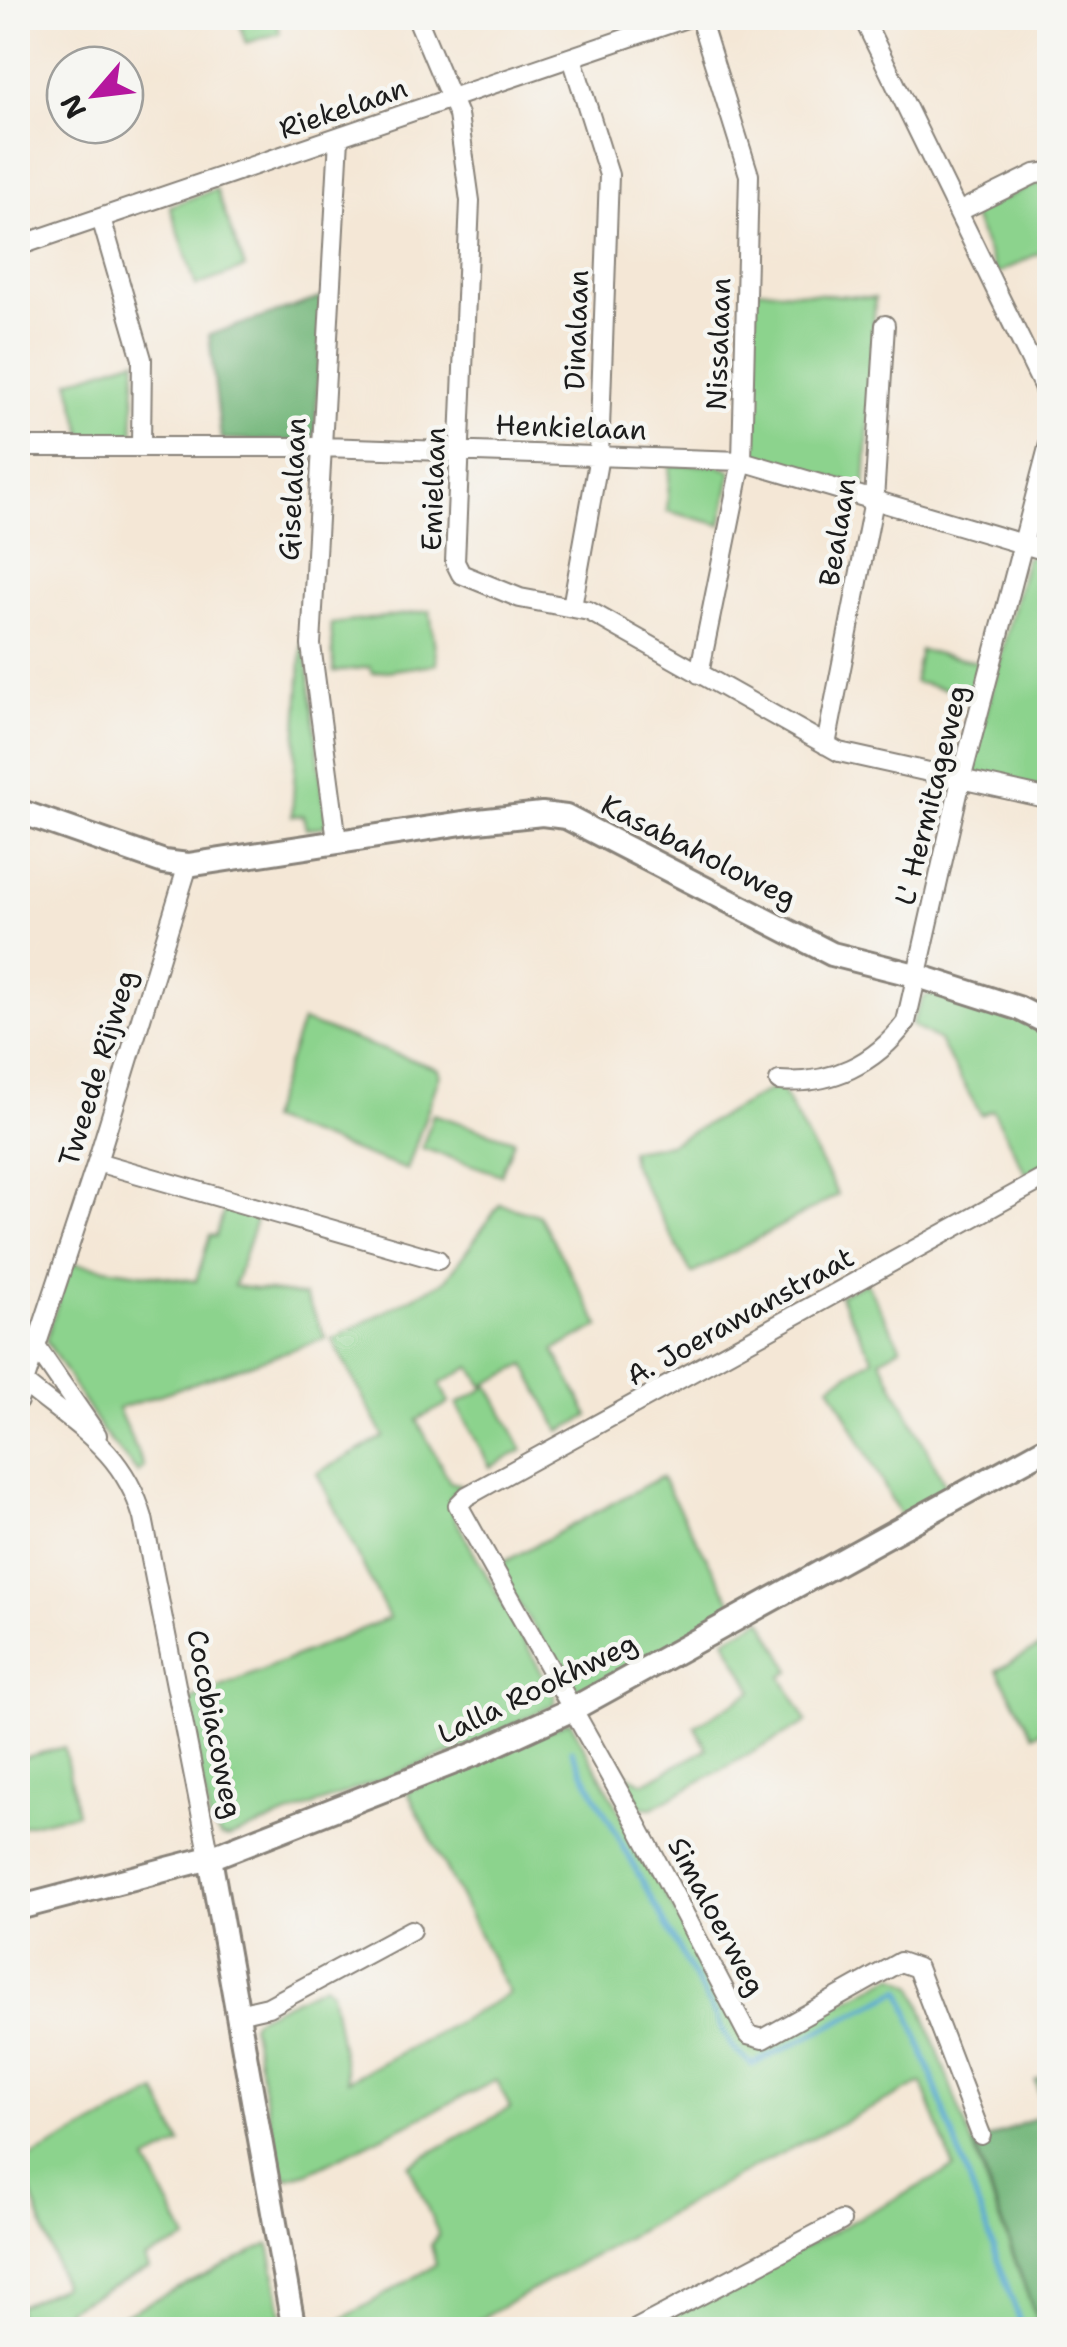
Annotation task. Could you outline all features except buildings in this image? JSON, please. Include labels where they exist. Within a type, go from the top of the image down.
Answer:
[{"type":"street","name":"Emielaan","points":[[418,18],[452,100],[470,201],[455,562],[460,574],[520,598],[589,611],[826,745],[914,772],[1050,799]]},
{"type":"street","name":"Riekelaan","points":[[18,246],[686,18]]},
{"type":"street","name":"Nissalaan","points":[[699,674],[742,461],[749,175],[700,18]]},
{"type":"street","points":[[863,18],[1046,384],[1050,413]]},
{"type":"street","name":"Dinalaan","points":[[572,58],[610,175],[600,456],[572,607]]},
{"type":"street","name":"Giselalaan","points":[[337,841],[311,646],[339,138]]},
{"type":"street","points":[[958,212],[1050,172]]},
{"type":"street","points":[[101,218],[142,360],[142,444]]},
{"type":"street","name":"Bealaan","points":[[826,745],[874,500],[885,325]]},
{"type":"street","name":"L' Hermitageweg","points":[[779,1081],[810,1083],[833,1077],[880,1052],[906,1022],[962,780],[1050,440]]},
{"type":"street","name":"Henkielaan","points":[[18,447],[142,444],[323,447],[742,461],[1050,552]]},
{"type":"street","points":[[18,811],[164,862],[188,865]]},
{"type":"street","name":"Kasabaholoweg","points":[[188,865],[484,820],[542,814],[566,818],[832,954],[1018,1008],[1050,1024]]},
{"type":"street","name":"Tweede Rijweg","points":[[21,1392],[188,865]]},
{"type":"street","points":[[97,1162],[438,1260]]},
{"type":"street","name":"A. Joerawanstraat","points":[[571,1710],[458,1505],[467,1496],[1050,1175]]},
{"type":"street","name":"Cocobiacoweg","points":[[35,1345],[129,1476],[143,1518],[210,1858],[294,2330]]},
{"type":"street","name":"Cocobiacoweg","points":[[21,1392],[110,1454]]},
{"type":"street","name":"Lalla Rookhweg","points":[[18,1908],[210,1858],[475,1754],[571,1710],[1050,1446]]},
{"type":"street","name":"Simaloerweg","points":[[571,1710],[748,2035],[763,2038],[900,1962],[910,1962],[917,1968],[981,2135]]},
{"type":"street","points":[[238,2014],[268,2007],[411,1930]]},
{"type":"street","points":[[634,2330],[841,2221]]},
{"type":"green space","points":[[238,18],[276,18],[280,33],[246,43]]},
{"type":"green space","points":[[1049,178],[1049,248],[997,274],[971,213]]},
{"type":"green space","points":[[216,189],[245,268],[196,286],[170,206]]},
{"type":"green space","points":[[754,289],[875,298],[865,488],[750,454]]},
{"type":"green space","points":[[323,297],[315,436],[304,442],[221,439],[209,335]]},
{"type":"green space","points":[[136,359],[133,439],[84,439],[69,381]]},
{"type":"green space","points":[[670,465],[717,465],[732,471],[721,525],[667,511]]},
{"type":"green space","points":[[1026,558],[1049,560],[1049,793],[977,777],[972,768]]},
{"type":"green space","points":[[430,611],[437,664],[372,673],[370,667],[334,672],[331,624]]},
{"type":"green space","points":[[303,626],[327,826],[306,829],[303,815],[292,816]]},
{"type":"green space","points":[[920,650],[982,663],[975,695],[914,682]]},
{"type":"green space","points":[[931,993],[1023,1017],[1049,1032],[1049,1161],[1026,1174],[993,1110],[981,1115],[939,1041],[911,1025],[922,999]]},
{"type":"green space","points":[[302,1021],[438,1069],[440,1074],[407,1170],[268,1120]]},
{"type":"green space","points":[[779,1085],[838,1195],[692,1274],[632,1164],[630,1150],[669,1144]]},
{"type":"green space","points":[[433,1114],[514,1140],[501,1175],[422,1148]]},
{"type":"green space","points":[[226,1204],[258,1214],[234,1286],[305,1296],[326,1338],[118,1409],[144,1467],[138,1473],[101,1430],[46,1340],[70,1263],[196,1281],[210,1235],[216,1236]]},
{"type":"green space","points":[[500,1204],[539,1215],[600,1326],[554,1350],[589,1416],[560,1431],[525,1365],[483,1386],[471,1367],[440,1384],[449,1403],[417,1420],[450,1482],[461,1485],[452,1494],[454,1517],[555,1696],[555,1704],[472,1745],[228,1838],[221,1837],[210,1823],[187,1701],[389,1618],[317,1473],[384,1437],[332,1339],[446,1280]]},
{"type":"green space","points":[[866,1282],[901,1347],[880,1359],[950,1494],[902,1519],[830,1385],[873,1359],[839,1295]]},
{"type":"green space","points":[[489,1386],[523,1450],[490,1467],[457,1404]]},
{"type":"green space","points":[[661,1477],[737,1611],[585,1690],[571,1686],[495,1567]]},
{"type":"green space","points":[[762,1619],[791,1671],[782,1677],[807,1722],[652,1808],[635,1807],[620,1776],[625,1773],[644,1783],[707,1749],[695,1726],[753,1691],[725,1639]]},
{"type":"green space","points":[[1049,1642],[1049,1726],[1033,1735],[997,1670]]},
{"type":"green space","points":[[570,1721],[746,2041],[761,2044],[894,1976],[914,1986],[1040,2329],[648,2329],[954,2168],[922,2083],[750,2169],[462,2329],[325,2329],[436,2265],[431,2245],[439,2235],[409,2165],[510,2108],[497,2080],[308,2173],[288,2178],[279,2168],[251,2025],[254,2019],[324,1985],[331,1991],[347,2081],[509,1994],[407,1791]]},
{"type":"green space","points":[[64,1747],[77,1813],[18,1827],[18,1759]]},
{"type":"green space","points":[[1049,2073],[1049,2329],[1040,2329],[975,2145],[1045,2113],[1035,2081]]},
{"type":"green space","points":[[157,2092],[181,2144],[147,2161],[187,2240],[145,2259],[149,2269],[66,2309],[75,2329],[18,2329],[18,2306],[63,2286],[21,2163]]},
{"type":"green space","points":[[269,2244],[285,2329],[95,2329]]},
{"type":"waterway","points":[[571,1750],[732,2047],[752,2065],[901,1990],[1023,2330]]}]
